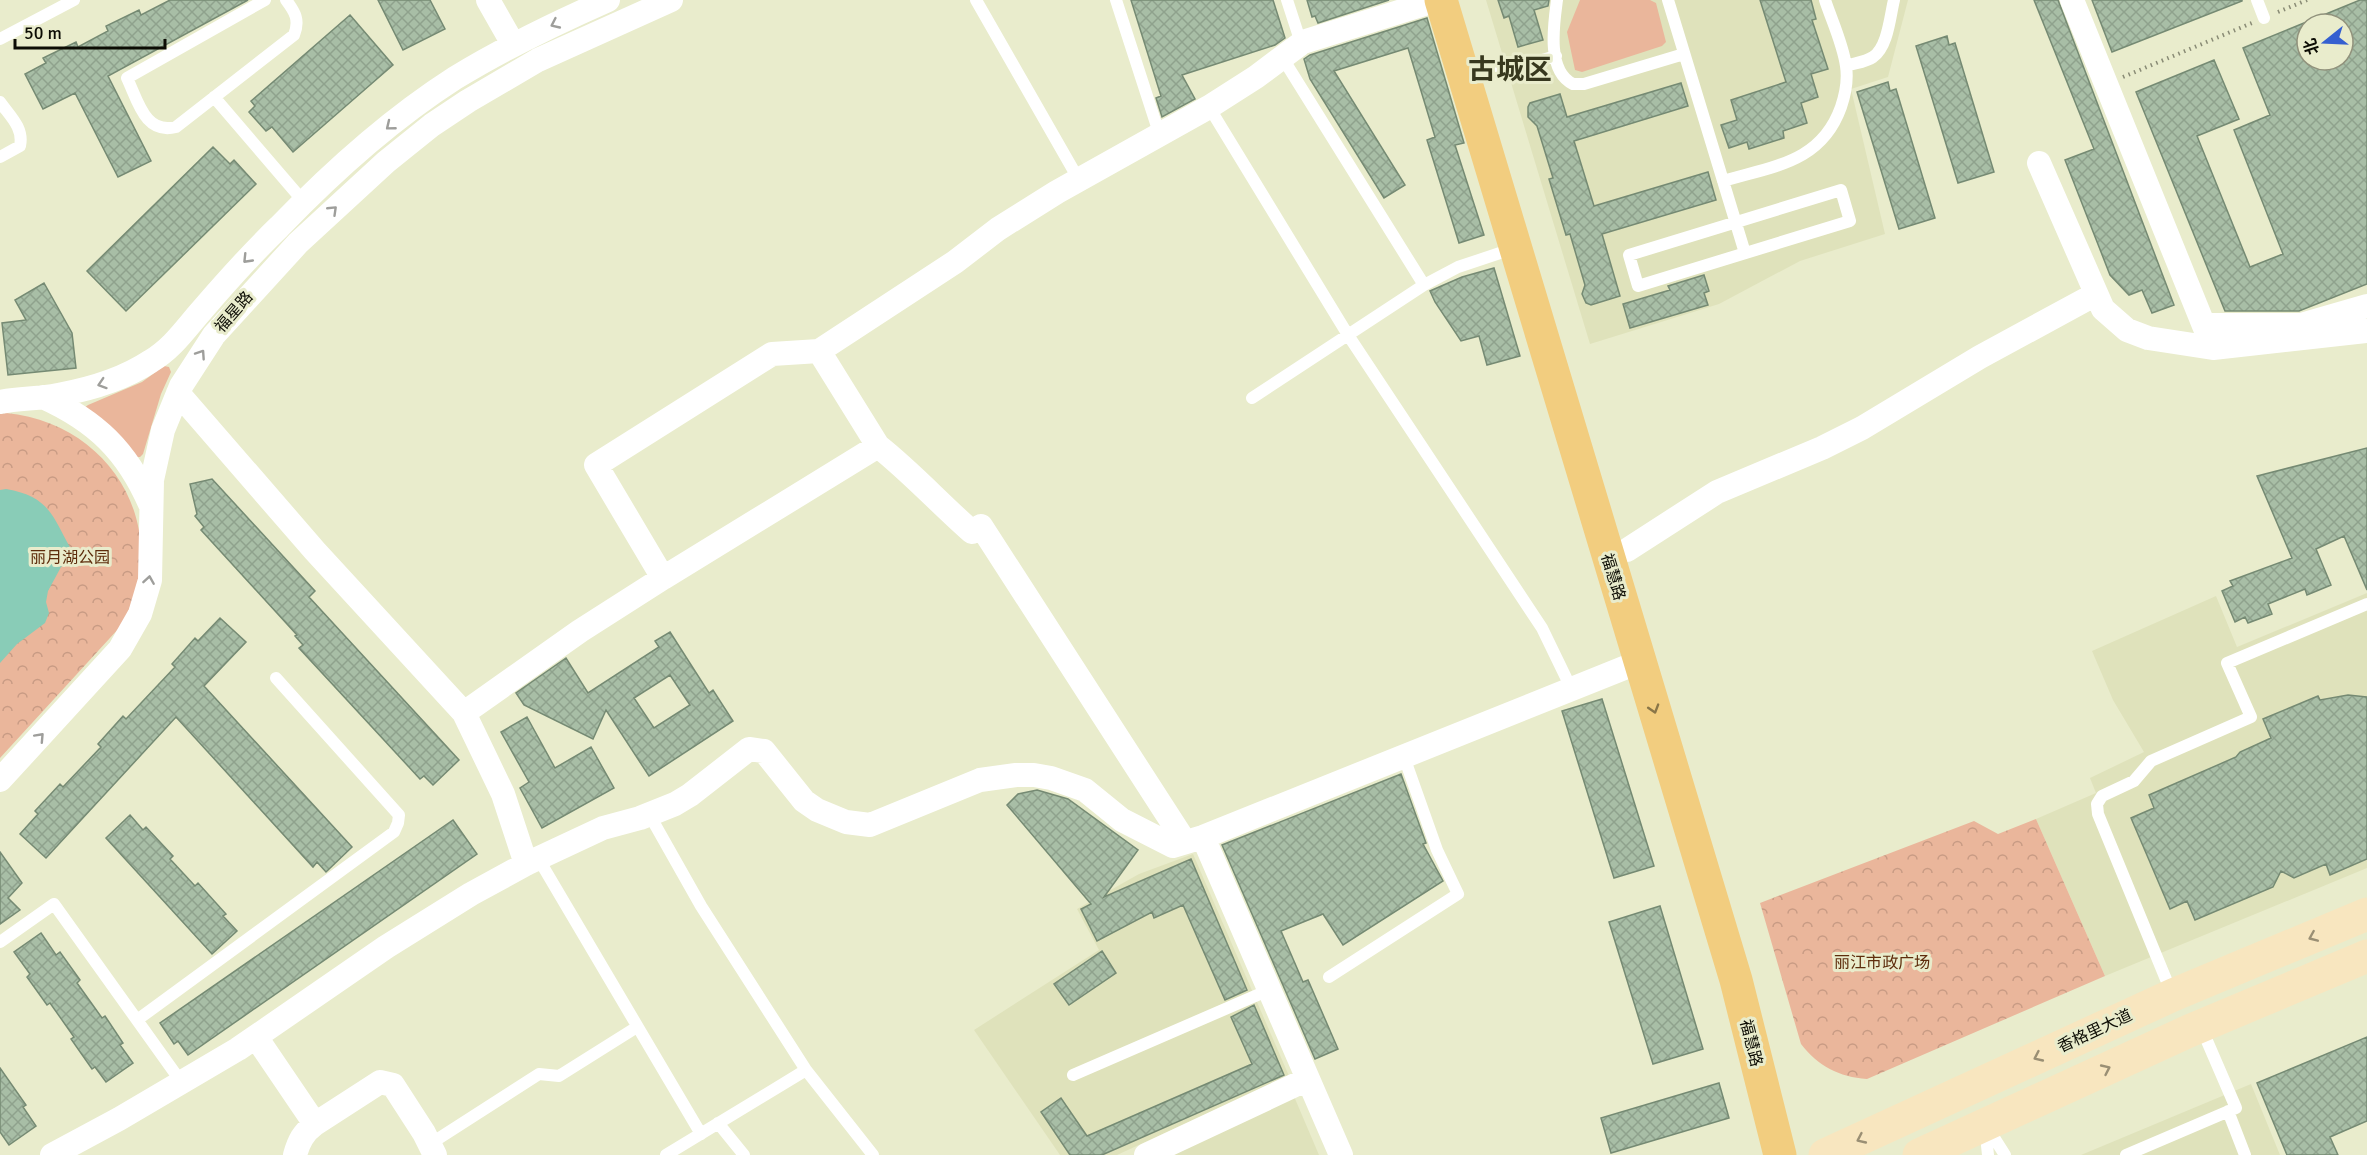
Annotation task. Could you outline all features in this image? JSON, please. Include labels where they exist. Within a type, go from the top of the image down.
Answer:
[{"type":"main road","name":"福慧路","points":[[1439,0],[1736,980],[1780,1155]]},
{"type":"main road","name":"福慧路","points":[[1463,0],[1756,975],[1801,1155]]},
{"type":"main road","name":"香格里大道","points":[[1825,1155],[2173,995],[2367,914]]},
{"type":"main road","points":[[1919,1155],[1986,1140],[2200,1026],[2367,956]]},
{"type":"street","points":[[488,0],[513,44]]},
{"type":"street","name":"福星路","points":[[0,402],[43,397],[106,383],[131,372],[169,349],[236,270],[304,202],[369,143],[417,104],[513,44],[608,0]]},
{"type":"street","name":"福星路","points":[[0,780],[120,649],[132,632],[150,580],[150,504],[156,455],[178,393],[191,368],[214,334],[255,288],[341,202],[432,125],[538,60],[671,0]]},
{"type":"street","points":[[663,578],[596,465],[772,354],[819,351],[955,262],[998,229],[1079,180],[1160,136],[1256,77],[1292,50],[1439,0]]},
{"type":"street","points":[[2072,0],[2213,348]]},
{"type":"street","points":[[2039,163],[2103,309],[2127,330],[2148,338],[2213,348],[2367,332]]},
{"type":"street","points":[[1627,550],[1717,492],[1862,428],[1980,357],[2096,294]]},
{"type":"street","points":[[2204,325],[2301,325],[2367,306]]},
{"type":"street","points":[[819,351],[878,446],[910,471],[927,493],[972,532],[981,526],[1194,840],[1269,990],[1341,1155]]},
{"type":"street","points":[[178,393],[315,551],[464,713],[532,861]]},
{"type":"street","points":[[43,397],[85,419],[103,434],[132,468],[150,504]]},
{"type":"street","points":[[464,713],[580,631],[878,446]]},
{"type":"street","points":[[52,1155],[182,1083],[256,1037],[428,920],[532,861],[603,828],[649,814],[690,795],[745,751],[759,749],[764,751],[804,801],[831,817],[846,822],[870,825],[980,780],[1016,775],[1034,776],[1069,783],[1085,790],[1122,820],[1173,846],[1194,840],[1639,662]]},
{"type":"street","points":[[256,1037],[315,1124]]},
{"type":"street","points":[[1146,1155],[1308,1078]]},
{"type":"street","points":[[296,1155],[298,1143],[304,1132],[380,1082],[393,1085],[433,1150]]},
{"type":"lane","points":[[0,39],[74,0]]},
{"type":"lane","points":[[264,0],[127,78],[147,120],[160,128],[176,127],[294,35],[297,26],[296,14],[286,0]]},
{"type":"lane","points":[[976,0],[1079,180]]},
{"type":"lane","points":[[1116,0],[1160,136]]},
{"type":"lane","points":[[1287,0],[1292,50],[1424,285]]},
{"type":"lane","points":[[1557,0],[1552,40],[1564,78],[1578,85],[1684,54]]},
{"type":"lane","points":[[1668,0],[1745,253]]},
{"type":"lane","points":[[1723,181],[1798,158],[1819,144],[1832,128],[1843,102],[1846,66],[1825,0]]},
{"type":"lane","points":[[1884,0],[1890,16]]},
{"type":"lane","points":[[1846,66],[1871,58],[1878,52],[1894,0]]},
{"type":"lane","points":[[2257,0],[2264,18]]},
{"type":"lane","points":[[1486,76],[1556,56]]},
{"type":"lane","points":[[214,97],[304,202]]},
{"type":"lane","points":[[0,102],[21,131],[22,138],[20,146],[0,158]]},
{"type":"lane","points":[[1209,106],[1348,335],[1542,628],[1572,690]]},
{"type":"lane","points":[[1841,189],[1850,221],[1638,286],[1629,255],[1736,222],[1841,189]]},
{"type":"lane","points":[[1252,398],[1424,285],[1458,267],[1515,248]]},
{"type":"lane","points":[[2173,995],[2098,814],[2099,800],[2102,796],[2134,781],[2151,761],[2251,717],[2227,663],[2367,604]]},
{"type":"lane","points":[[137,1020],[394,832],[398,823],[399,815],[276,678]]},
{"type":"lane","points":[[1329,977],[1458,894],[1437,850],[1404,757]]},
{"type":"lane","points":[[649,814],[701,906],[806,1070],[873,1155]]},
{"type":"lane","points":[[532,861],[637,1027],[700,1134]]},
{"type":"lane","points":[[0,942],[54,904],[182,1083]]},
{"type":"lane","points":[[1073,1075],[1269,990]]},
{"type":"lane","points":[[2126,1155],[2236,1108],[2200,1026]]},
{"type":"lane","points":[[433,1150],[539,1074],[559,1076],[637,1027]]},
{"type":"lane","points":[[666,1155],[806,1070]]},
{"type":"lane","points":[[2228,1111],[2245,1155]]},
{"type":"lane","points":[[718,1123],[744,1155]]},
{"type":"lane","points":[[1986,1140],[2005,1155]]},
{"type":"path","points":[[2106,84],[2307,0]]},
{"type":"shaded area","points":[[1486,0],[1908,0],[1888,77],[1851,89],[1885,234],[1800,261],[1719,304],[1590,344]]},
{"type":"shaded area","points":[[2367,593],[2367,868],[2105,976],[2036,819],[2096,793],[2090,778],[2144,752],[2113,700],[2092,651],[2216,596],[2237,647]]},
{"type":"shaded area","points":[[1193,854],[1289,1076],[1117,1155],[1060,1155],[974,1030],[1099,950],[1077,909],[1139,874]]},
{"type":"shaded area","points":[[2251,1084],[2280,1155],[2081,1155]]},
{"type":"shaded area","points":[[1293,1094],[1319,1155],[1166,1155]]},
{"type":"green space","points":[[1580,0],[1650,0],[1656,3],[1666,42],[1662,46],[1582,72],[1575,70],[1567,32]]},
{"type":"green space","points":[[164,366],[169,367],[171,372],[161,394],[143,454],[140,457],[134,457],[84,408],[142,382]]},
{"type":"green space","name":"丽月湖公园","points":[[6,413],[44,421],[77,437],[104,460],[124,488],[137,520],[141,555],[136,591],[120,627],[0,758],[0,414]]},
{"type":"green space","name":"丽江市政广场","points":[[2036,819],[2105,976],[1867,1079],[1838,1073],[1822,1064],[1808,1052],[1801,1044],[1760,903],[1974,821],[1998,834]]},
{"type":"water","points":[[6,489],[22,493],[43,504],[56,521],[75,556],[61,567],[48,591],[46,602],[49,613],[45,623],[17,644],[0,663],[0,490]]},
{"type":"building","points":[[170,0],[248,0],[108,76],[151,161],[118,177],[75,93],[43,109],[25,74],[46,63],[43,58],[76,42],[78,47],[108,31],[106,26],[139,10],[141,15]]},
{"type":"building","points":[[378,0],[430,0],[445,29],[403,50]]},
{"type":"building","points":[[1131,0],[1273,0],[1285,38],[1275,45],[1182,75],[1195,99],[1162,117],[1156,98],[1161,96]]},
{"type":"building","points":[[1307,0],[1389,0],[1318,23],[1315,16],[1312,17]]},
{"type":"building","points":[[1498,0],[1549,0],[1548,6],[1534,10],[1543,40],[1518,47],[1509,16],[1504,18]]},
{"type":"building","points":[[1760,0],[1811,0],[1816,19],[1812,20],[1828,69],[1811,74],[1818,97],[1801,103],[1807,123],[1783,131],[1784,138],[1749,149],[1747,142],[1729,148],[1721,125],[1737,120],[1731,100],[1786,82]]},
{"type":"building","points":[[2034,0],[2058,0],[2174,305],[2152,313],[2142,290],[2129,295],[2110,275],[2065,160],[2094,149]]},
{"type":"building","points":[[2092,0],[2242,0],[2242,1],[2112,52]]},
{"type":"building","points":[[2360,0],[2367,0],[2367,284],[2299,311],[2225,311],[2136,92],[2214,60],[2239,119],[2197,136],[2250,267],[2283,254],[2234,130],[2270,115],[2243,48],[2295,27],[2295,72],[2355,72],[2355,12],[2331,12]]},
{"type":"building","points":[[350,15],[393,65],[293,152],[272,127],[266,131],[249,112],[255,106],[251,101]]},
{"type":"building","points":[[1427,18],[1464,143],[1455,145],[1484,235],[1459,243],[1427,140],[1435,137],[1408,48],[1334,71],[1405,185],[1384,198],[1310,79],[1304,59],[1310,55]]},
{"type":"building","points":[[1947,36],[1949,45],[1955,43],[1994,172],[1958,183],[1916,46]]},
{"type":"building","points":[[1888,82],[1890,91],[1896,89],[1935,218],[1899,229],[1857,92]]},
{"type":"building","points":[[1681,83],[1688,106],[1574,141],[1594,206],[1708,172],[1716,200],[1602,234],[1620,296],[1591,305],[1586,303],[1582,294],[1585,285],[1570,234],[1566,235],[1549,179],[1553,178],[1537,126],[1528,117],[1528,107],[1530,103],[1560,94],[1567,117]]},
{"type":"building","points":[[213,147],[230,164],[234,160],[256,184],[126,311],[87,271]]},
{"type":"building","points":[[1494,268],[1520,356],[1487,365],[1479,336],[1461,341],[1430,291],[1462,277]]},
{"type":"building","points":[[1704,275],[1709,291],[1704,293],[1708,305],[1630,328],[1623,304],[1670,290],[1668,286]]},
{"type":"building","points":[[44,283],[72,333],[76,368],[8,375],[2,323],[26,320],[15,300]]},
{"type":"building","points":[[2367,448],[2367,590],[2344,536],[2316,549],[2331,585],[2307,595],[2305,589],[2268,604],[2272,614],[2248,623],[2245,617],[2235,622],[2222,591],[2233,586],[2230,581],[2292,558],[2257,476]]},
{"type":"building","points":[[212,479],[315,591],[309,597],[459,760],[433,785],[424,776],[420,779],[299,648],[303,645],[295,636],[297,635],[201,530],[204,527],[195,516],[197,514],[190,484]]},
{"type":"building","points":[[220,618],[246,642],[204,686],[352,847],[326,872],[317,862],[313,867],[176,717],[46,858],[20,834],[38,814],[35,811],[60,784],[63,787],[101,747],[98,744],[123,716],[126,719],[175,667],[172,664],[195,638],[198,641]]},
{"type":"building","points":[[670,632],[709,693],[713,690],[733,721],[649,776],[606,710],[593,739],[524,705],[516,693],[566,658],[588,693],[659,647],[655,641]],"holes":[[[670,675],[690,705],[654,728],[634,698]]]},
{"type":"building","points":[[2348,695],[2367,697],[2367,859],[2330,875],[2326,864],[2294,878],[2281,871],[2273,887],[2195,920],[2187,901],[2170,909],[2131,818],[2154,808],[2149,795],[2236,757],[2240,752],[2271,738],[2263,719],[2318,696],[2320,700]]},
{"type":"building","points":[[1602,699],[1654,866],[1614,878],[1562,711]]},
{"type":"building","points":[[527,717],[555,768],[591,747],[614,788],[542,828],[520,788],[529,782],[501,732]]},
{"type":"building","points":[[1401,774],[1426,843],[1423,844],[1443,881],[1343,945],[1323,914],[1281,931],[1303,982],[1308,980],[1338,1049],[1315,1059],[1222,845]]},
{"type":"building","points":[[1037,790],[1068,799],[1138,850],[1104,897],[1191,859],[1247,990],[1225,1000],[1183,905],[1154,918],[1152,912],[1097,941],[1081,909],[1091,904],[1007,805],[1018,794]]},
{"type":"building","points":[[130,815],[143,830],[146,827],[173,856],[170,859],[195,886],[198,883],[226,914],[223,916],[237,931],[212,954],[106,838]]},
{"type":"building","points":[[453,820],[477,854],[188,1055],[178,1041],[174,1044],[160,1023]]},
{"type":"building","points":[[0,852],[22,883],[8,898],[20,910],[0,924]]},
{"type":"building","points":[[1660,906],[1703,1049],[1653,1064],[1609,922]]},
{"type":"building","points":[[41,933],[56,955],[60,952],[80,980],[77,983],[102,1018],[105,1016],[123,1043],[120,1045],[133,1063],[106,1082],[95,1067],[92,1069],[71,1039],[74,1037],[50,1003],[47,1005],[27,977],[30,974],[14,952]]},
{"type":"building","points":[[1102,951],[1116,973],[1069,1005],[1054,984]]},
{"type":"building","points":[[1254,1005],[1284,1075],[1102,1155],[1070,1155],[1041,1112],[1061,1098],[1087,1136],[1252,1064],[1231,1017]]},
{"type":"building","points":[[2367,1037],[2367,1121],[2330,1137],[2338,1155],[2287,1155],[2257,1083]]},
{"type":"building","points":[[0,1068],[26,1105],[23,1107],[36,1126],[9,1145],[0,1132]]},
{"type":"building","points":[[1719,1083],[1729,1118],[1611,1153],[1601,1118]]},
{"type":"district","name":"古城区","points":[[1510,70]]}]
